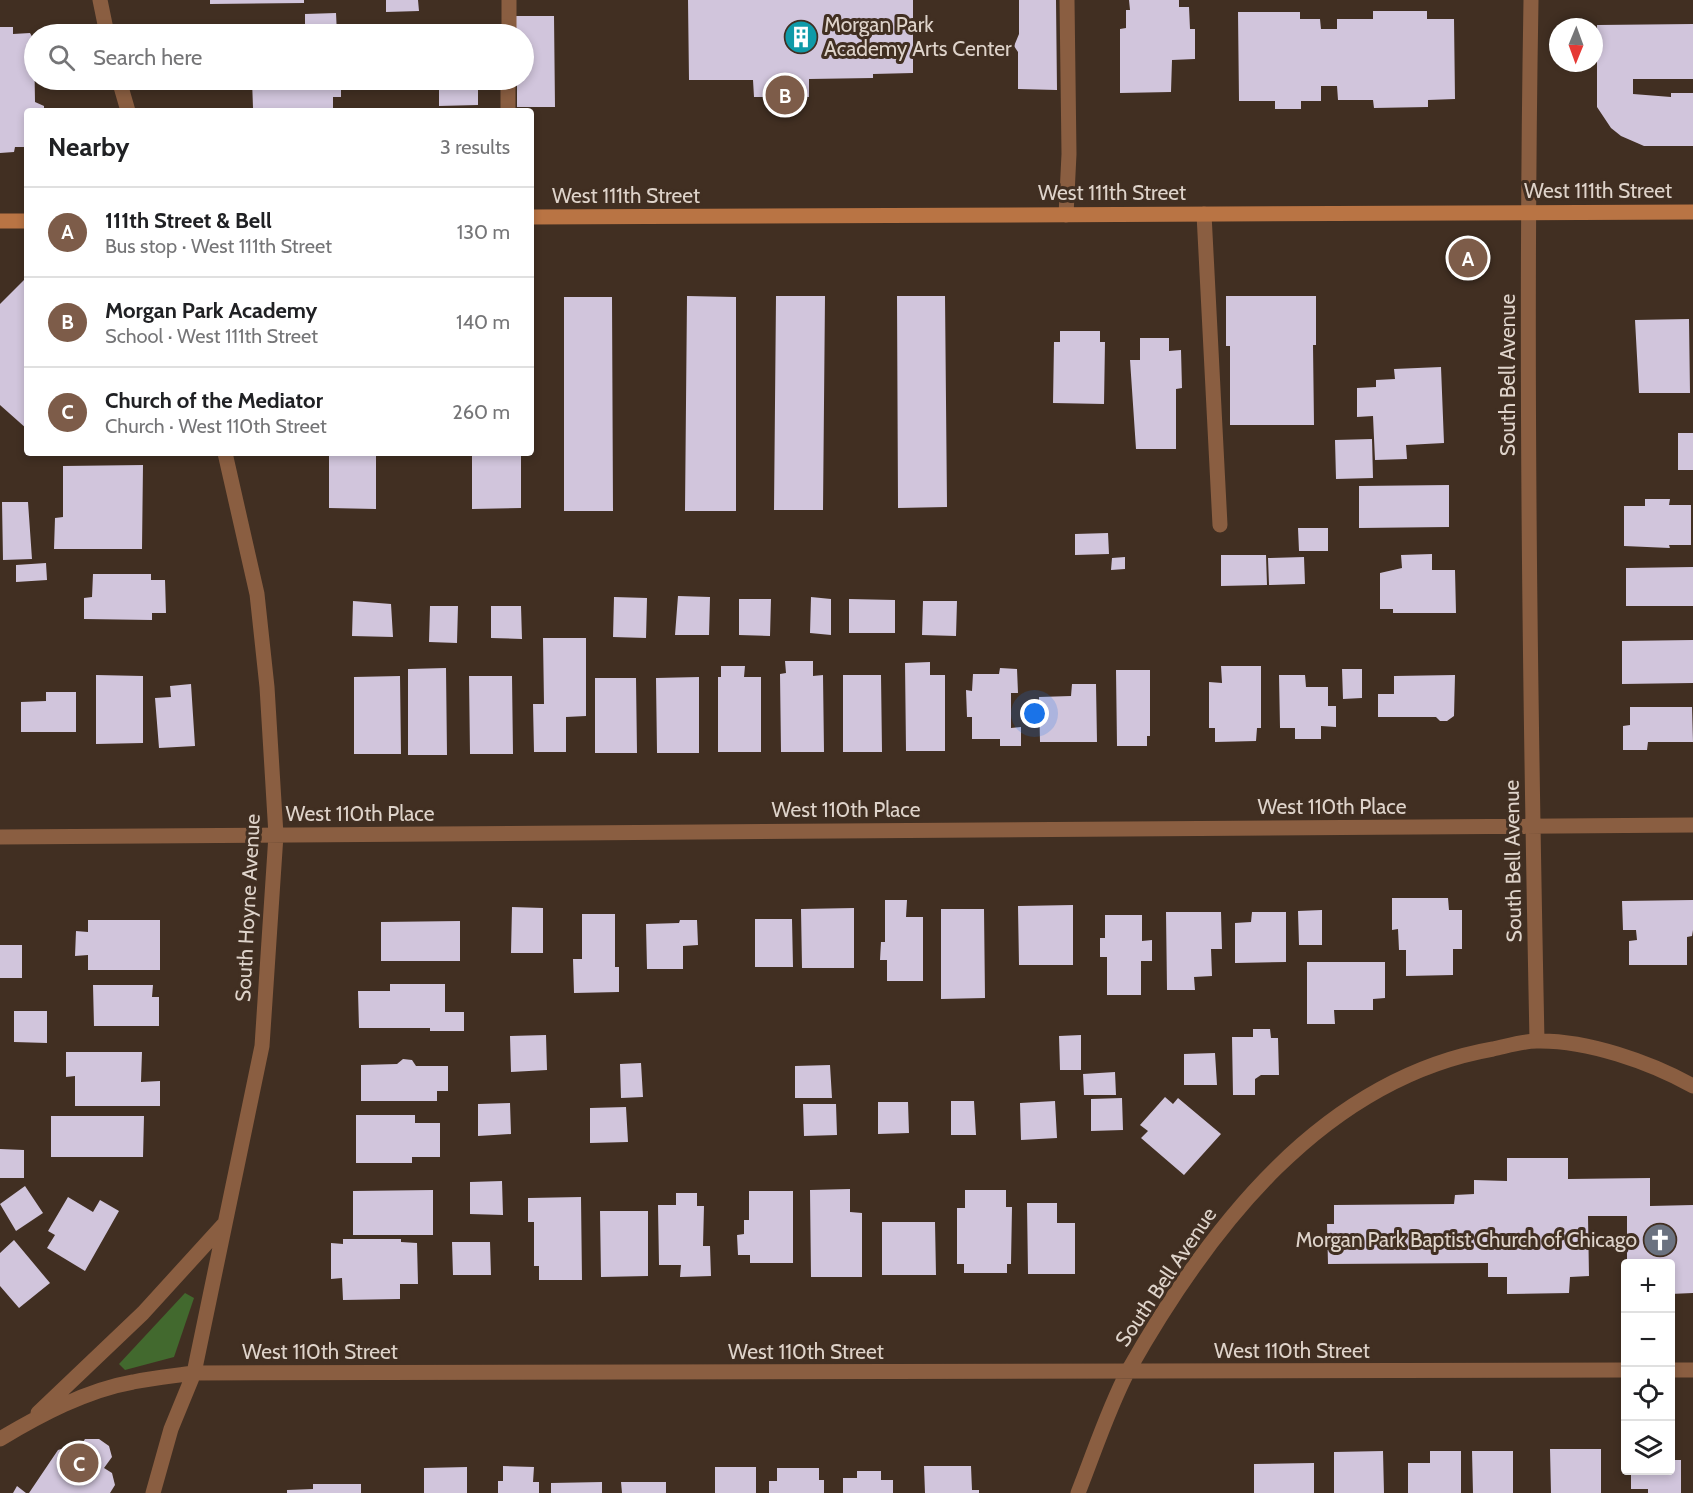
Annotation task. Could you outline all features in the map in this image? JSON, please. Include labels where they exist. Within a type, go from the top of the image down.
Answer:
[{"type":"main road","name":"West 111th Street","points":[[534,217],[1693,212]]},
{"type":"main road","points":[[0,221],[24,221]]},
{"type":"street","points":[[100,0],[105,24]]},
{"type":"street","points":[[509,0],[509,24]]},
{"type":"street","points":[[1066,214],[1069,153],[1067,0]]},
{"type":"street","name":"South Bell Avenue","points":[[1078,1493],[1127,1373],[1189,1273],[1236,1210],[1289,1156],[1338,1114],[1392,1081],[1461,1054],[1537,1041],[1532,827],[1527,213],[1531,0]]},
{"type":"street","points":[[122,90],[127,108]]},
{"type":"street","points":[[508,90],[508,108]]},
{"type":"street","points":[[1204,214],[1220,525]]},
{"type":"street","name":"South Hoyne Avenue","points":[[153,1493],[171,1429],[194,1373],[262,1046],[276,835],[267,687],[257,594],[226,456]]},
{"type":"street","name":"West 110th Place","points":[[0,837],[1693,825]]},
{"type":"street","points":[[1537,1041],[1605,1050],[1673,1075],[1693,1086]]},
{"type":"street","points":[[27,1423],[87,1369],[143,1313],[226,1222]]},
{"type":"street","name":"West 110th Street","points":[[0,1439],[27,1423],[90,1395],[131,1382],[194,1373],[1127,1373],[1621,1370]]},
{"type":"street","points":[[1675,1370],[1693,1370]]},
{"type":"green space","points":[[185,1293],[194,1298],[174,1357],[125,1370],[119,1364]]},
{"type":"building","points":[[210,0],[304,0],[304,3],[210,4]]},
{"type":"building","points":[[386,0],[418,0],[419,11],[386,12]]},
{"type":"building","name":"Morgan Park Academy Arts Center","points":[[688,0],[913,0],[913,73],[873,74],[873,78],[809,79],[809,97],[754,97],[753,80],[689,80]]},
{"type":"building","points":[[1019,0],[1056,0],[1057,90],[1018,89],[1018,52],[1014,46],[1019,34]]},
{"type":"building","points":[[1129,0],[1179,0],[1179,7],[1189,7],[1190,29],[1195,29],[1195,59],[1172,60],[1171,92],[1120,93],[1120,29],[1126,28],[1126,10],[1130,10]]},
{"type":"building","points":[[1373,11],[1427,11],[1427,19],[1454,19],[1455,99],[1428,100],[1428,107],[1374,108],[1373,100],[1338,100],[1337,86],[1321,86],[1321,101],[1301,101],[1301,109],[1275,109],[1275,101],[1239,101],[1238,12],[1300,12],[1300,19],[1320,19],[1321,29],[1337,29],[1337,19],[1373,19]]},
{"type":"building","points":[[336,13],[337,24],[305,24],[305,14]]},
{"type":"building","points":[[516,16],[554,16],[555,107],[517,107],[517,90],[534,90],[534,24],[516,24]]},
{"type":"building","points":[[1693,24],[1693,79],[1633,79],[1633,94],[1671,97],[1671,93],[1693,93],[1693,146],[1644,146],[1621,136],[1611,128],[1597,107],[1597,72],[1603,72],[1603,25]]},
{"type":"building","points":[[0,27],[13,27],[13,34],[24,33],[24,90],[35,90],[35,102],[44,108],[24,108],[24,147],[15,147],[14,152],[0,153]]},
{"type":"building","points":[[252,90],[341,90],[341,97],[333,97],[333,108],[253,108]]},
{"type":"building","points":[[439,90],[478,90],[478,105],[439,106]]},
{"type":"building","points":[[24,280],[24,426],[0,405],[0,304]]},
{"type":"building","points":[[687,296],[736,297],[736,511],[685,511]]},
{"type":"building","points":[[776,296],[825,296],[823,510],[774,510]]},
{"type":"building","points":[[897,296],[945,296],[947,507],[898,508]]},
{"type":"building","points":[[1226,296],[1316,296],[1316,345],[1313,345],[1314,425],[1230,425],[1230,346],[1226,346]]},
{"type":"building","points":[[564,297],[612,297],[613,511],[564,511]]},
{"type":"building","points":[[1689,319],[1690,393],[1639,393],[1635,320]]},
{"type":"building","points":[[1060,331],[1100,331],[1100,342],[1105,342],[1104,404],[1053,403],[1054,342],[1060,342]]},
{"type":"building","points":[[1140,338],[1169,338],[1169,351],[1181,350],[1182,388],[1176,389],[1176,449],[1136,449],[1130,360],[1140,360]]},
{"type":"building","points":[[1441,367],[1444,443],[1406,445],[1407,459],[1375,460],[1373,416],[1357,417],[1357,388],[1376,387],[1376,380],[1395,379],[1394,369]]},
{"type":"building","points":[[1678,433],[1693,433],[1693,470],[1678,470]]},
{"type":"building","points":[[1372,439],[1373,478],[1336,479],[1335,440]]},
{"type":"building","points":[[329,456],[376,456],[376,509],[329,508]]},
{"type":"building","points":[[472,456],[521,456],[521,508],[472,509]]},
{"type":"building","points":[[143,465],[142,549],[54,549],[55,518],[63,517],[63,466]]},
{"type":"building","points":[[1449,485],[1449,527],[1359,528],[1359,486]]},
{"type":"building","points":[[1645,499],[1670,499],[1669,505],[1691,505],[1691,545],[1669,545],[1670,548],[1624,546],[1624,506],[1645,506]]},
{"type":"building","points":[[2,502],[28,502],[32,559],[3,560]]},
{"type":"building","points":[[1298,528],[1328,528],[1328,551],[1299,551]]},
{"type":"building","points":[[1108,533],[1109,554],[1075,555],[1075,534]]},
{"type":"building","points":[[1432,554],[1432,570],[1455,570],[1456,613],[1393,613],[1393,609],[1380,609],[1380,573],[1402,568],[1401,555]]},
{"type":"building","points":[[1221,555],[1266,555],[1267,585],[1221,586]]},
{"type":"building","points":[[1125,557],[1125,569],[1111,570],[1112,558]]},
{"type":"building","points":[[1304,557],[1305,584],[1269,585],[1268,558]]},
{"type":"building","points":[[46,563],[47,580],[16,582],[16,565]]},
{"type":"building","points":[[1693,567],[1693,606],[1626,606],[1626,568]]},
{"type":"building","points":[[93,574],[151,574],[151,580],[165,580],[166,613],[152,613],[152,620],[84,619],[84,598],[92,597]]},
{"type":"building","points":[[678,596],[710,597],[709,635],[675,635]]},
{"type":"building","points":[[614,597],[647,598],[646,638],[613,637]]},
{"type":"building","points":[[811,597],[831,599],[831,635],[810,633]]},
{"type":"building","points":[[739,599],[771,599],[770,636],[739,635]]},
{"type":"building","points":[[849,599],[895,600],[895,633],[849,633]]},
{"type":"building","points":[[353,601],[391,604],[393,637],[352,636]]},
{"type":"building","points":[[923,601],[957,601],[956,636],[922,635]]},
{"type":"building","points":[[430,606],[458,606],[457,643],[429,642]]},
{"type":"building","points":[[491,606],[521,606],[522,639],[491,638]]},
{"type":"building","points":[[543,638],[586,638],[586,716],[566,717],[566,752],[534,752],[533,704],[544,704]]},
{"type":"building","points":[[1693,640],[1693,683],[1622,684],[1622,641]]},
{"type":"building","points":[[785,661],[813,661],[813,676],[823,675],[824,752],[781,752],[780,674],[786,673]]},
{"type":"building","points":[[930,662],[930,675],[945,675],[945,751],[906,751],[905,663]]},
{"type":"building","points":[[721,666],[745,666],[744,677],[761,677],[761,752],[718,752],[718,677],[721,677]]},
{"type":"building","points":[[1221,666],[1261,666],[1261,728],[1257,728],[1256,741],[1215,742],[1215,728],[1209,728],[1209,682],[1222,683]]},
{"type":"building","points":[[446,668],[447,755],[408,755],[408,669]]},
{"type":"building","points":[[1000,668],[1017,669],[1018,693],[1011,693],[1011,728],[1021,727],[1021,746],[1000,746],[1000,739],[972,739],[972,717],[967,717],[966,690],[972,691],[973,674],[999,674]]},
{"type":"building","points":[[1342,669],[1362,669],[1362,698],[1343,699]]},
{"type":"building","points":[[1116,670],[1150,670],[1150,736],[1147,736],[1147,746],[1117,746]]},
{"type":"building","points":[[96,675],[143,676],[143,743],[96,744]]},
{"type":"building","points":[[843,675],[881,675],[882,752],[843,752]]},
{"type":"building","points":[[1279,675],[1305,675],[1306,687],[1328,687],[1328,706],[1336,706],[1336,727],[1321,726],[1321,739],[1295,739],[1295,728],[1280,728]]},
{"type":"building","points":[[1455,675],[1454,716],[1447,721],[1440,721],[1436,717],[1378,717],[1378,694],[1394,694],[1394,676]]},
{"type":"building","points":[[400,676],[401,754],[354,754],[354,677]]},
{"type":"building","points":[[469,676],[512,676],[513,754],[470,754]]},
{"type":"building","points":[[699,677],[699,753],[657,753],[656,678]]},
{"type":"building","points":[[595,678],[636,678],[637,753],[595,753]]},
{"type":"building","points":[[191,684],[195,746],[159,748],[155,698],[171,697],[170,686]]},
{"type":"building","points":[[1072,684],[1096,684],[1097,742],[1040,742],[1039,697],[1071,696]]},
{"type":"building","points":[[46,692],[76,692],[76,732],[21,732],[21,702],[46,701]]},
{"type":"building","points":[[1630,707],[1692,707],[1693,742],[1648,742],[1647,750],[1623,750],[1623,726],[1630,725]]},
{"type":"building","points":[[1392,898],[1448,898],[1449,910],[1462,910],[1462,949],[1453,949],[1453,975],[1406,976],[1406,950],[1399,950],[1398,929],[1392,930]]},
{"type":"building","points":[[885,900],[907,900],[906,917],[923,917],[923,981],[887,981],[887,960],[880,960],[881,942],[885,942]]},
{"type":"building","points":[[1693,900],[1693,930],[1692,936],[1687,937],[1687,965],[1629,965],[1629,941],[1637,940],[1636,930],[1623,930],[1622,901]]},
{"type":"building","points":[[1073,905],[1073,965],[1019,965],[1018,906]]},
{"type":"building","points":[[512,907],[543,908],[543,953],[511,953]]},
{"type":"building","points":[[854,908],[854,968],[802,968],[801,909]]},
{"type":"building","points":[[941,909],[984,909],[985,998],[941,999]]},
{"type":"building","points":[[1322,910],[1322,945],[1299,945],[1298,911]]},
{"type":"building","points":[[1166,912],[1221,912],[1222,949],[1211,949],[1212,976],[1194,977],[1195,990],[1167,990]]},
{"type":"building","points":[[1252,912],[1286,912],[1286,962],[1235,963],[1235,923],[1251,922]]},
{"type":"building","points":[[582,914],[615,914],[615,967],[619,967],[619,992],[574,993],[573,959],[582,959]]},
{"type":"building","points":[[1105,915],[1142,915],[1142,941],[1152,940],[1152,961],[1141,961],[1141,995],[1107,995],[1107,957],[1100,957],[1100,938],[1105,938]]},
{"type":"building","points":[[755,919],[792,919],[793,967],[755,967]]},
{"type":"building","points":[[88,920],[160,920],[160,970],[88,970],[88,955],[75,956],[76,931],[88,932]]},
{"type":"building","points":[[680,920],[697,920],[698,945],[683,946],[683,969],[647,969],[646,924],[679,923]]},
{"type":"building","points":[[460,921],[460,961],[381,961],[381,922]]},
{"type":"building","points":[[0,945],[22,945],[22,978],[0,978]]},
{"type":"building","points":[[1307,962],[1385,962],[1385,998],[1373,999],[1373,1010],[1334,1010],[1335,1024],[1307,1024]]},
{"type":"building","points":[[390,984],[445,984],[445,1012],[464,1012],[464,1031],[430,1031],[430,1028],[359,1028],[358,991],[390,991]]},
{"type":"building","points":[[93,985],[153,985],[152,997],[159,997],[159,1026],[94,1026]]},
{"type":"building","points":[[14,1011],[47,1011],[47,1043],[14,1042]]},
{"type":"building","points":[[1253,1029],[1270,1029],[1271,1038],[1278,1038],[1279,1075],[1261,1075],[1255,1079],[1255,1095],[1233,1095],[1232,1037],[1253,1037]]},
{"type":"building","points":[[546,1035],[547,1070],[511,1072],[510,1036]]},
{"type":"building","points":[[1081,1035],[1081,1070],[1060,1070],[1059,1036]]},
{"type":"building","points":[[66,1052],[142,1052],[141,1082],[160,1081],[160,1106],[75,1106],[75,1076],[66,1077]]},
{"type":"building","points":[[1215,1053],[1217,1085],[1184,1085],[1184,1054]]},
{"type":"building","points":[[403,1059],[412,1060],[416,1066],[448,1066],[448,1091],[437,1091],[437,1101],[361,1101],[361,1065],[397,1064]]},
{"type":"building","points":[[641,1063],[643,1097],[621,1098],[620,1064]]},
{"type":"building","points":[[830,1065],[832,1098],[795,1098],[795,1066]]},
{"type":"building","points":[[1115,1072],[1116,1095],[1084,1095],[1083,1074]]},
{"type":"building","points":[[1165,1097],[1173,1104],[1178,1098],[1221,1134],[1184,1175],[1141,1138],[1148,1131],[1140,1125]]},
{"type":"building","points":[[1122,1098],[1123,1130],[1091,1131],[1091,1099]]},
{"type":"building","points":[[951,1101],[974,1101],[976,1135],[951,1135]]},
{"type":"building","points":[[1055,1101],[1057,1138],[1021,1140],[1020,1103]]},
{"type":"building","points":[[878,1102],[908,1102],[909,1133],[878,1134]]},
{"type":"building","points":[[510,1103],[511,1134],[478,1136],[478,1104]]},
{"type":"building","points":[[803,1104],[836,1104],[837,1135],[804,1136]]},
{"type":"building","points":[[626,1107],[628,1142],[590,1143],[590,1108]]},
{"type":"building","points":[[356,1115],[415,1115],[415,1123],[440,1123],[440,1157],[412,1157],[412,1163],[356,1163]]},
{"type":"building","points":[[51,1116],[144,1116],[143,1157],[51,1157]]},
{"type":"building","points":[[0,1149],[24,1150],[24,1178],[0,1178]]},
{"type":"building","points":[[1507,1158],[1568,1158],[1568,1179],[1650,1178],[1650,1206],[1693,1205],[1693,1293],[1675,1294],[1675,1259],[1627,1259],[1627,1216],[1588,1216],[1589,1276],[1570,1277],[1569,1293],[1507,1294],[1507,1277],[1488,1277],[1488,1263],[1328,1264],[1327,1224],[1334,1224],[1334,1205],[1454,1204],[1455,1195],[1474,1194],[1474,1180],[1507,1181]]},
{"type":"building","points":[[502,1181],[503,1215],[470,1214],[470,1182]]},
{"type":"building","points":[[25,1186],[43,1213],[16,1231],[0,1204]]},
{"type":"building","points":[[850,1189],[850,1212],[862,1213],[862,1277],[811,1277],[810,1190]]},
{"type":"building","points":[[433,1190],[433,1235],[353,1235],[353,1191]]},
{"type":"building","points":[[965,1190],[1006,1190],[1006,1207],[1012,1207],[1011,1264],[1007,1264],[1007,1273],[964,1273],[964,1264],[957,1264],[957,1208],[965,1208]]},
{"type":"building","points":[[749,1191],[793,1191],[793,1263],[750,1263],[750,1255],[738,1255],[737,1235],[744,1234],[744,1220],[749,1220]]},
{"type":"building","points":[[676,1193],[697,1193],[697,1206],[704,1206],[703,1246],[710,1246],[711,1276],[680,1277],[681,1265],[659,1265],[658,1205],[676,1205]]},
{"type":"building","points":[[68,1197],[93,1212],[100,1200],[119,1211],[85,1271],[47,1248],[55,1235],[48,1231]]},
{"type":"building","points":[[581,1197],[582,1280],[539,1280],[539,1266],[534,1266],[534,1222],[528,1222],[528,1198]]},
{"type":"building","points":[[1027,1203],[1057,1203],[1057,1223],[1075,1223],[1075,1274],[1028,1274]]},
{"type":"building","points":[[600,1211],[648,1211],[648,1276],[601,1277]]},
{"type":"building","points":[[882,1222],[935,1222],[936,1275],[882,1275]]},
{"type":"building","points":[[343,1239],[401,1239],[401,1242],[417,1243],[418,1284],[400,1284],[400,1299],[343,1300],[342,1278],[331,1279],[331,1243],[343,1244]]},
{"type":"building","points":[[14,1240],[50,1283],[19,1308],[0,1286],[0,1253]]},
{"type":"building","points":[[452,1242],[490,1242],[491,1275],[453,1275]]},
{"type":"building","points":[[85,1439],[99,1439],[109,1446],[112,1457],[104,1468],[112,1473],[115,1485],[110,1493],[29,1493],[58,1450],[70,1446],[77,1451]]},
{"type":"building","points":[[1550,1449],[1601,1449],[1601,1493],[1551,1493]]},
{"type":"building","points":[[1383,1451],[1384,1493],[1334,1493],[1334,1452]]},
{"type":"building","points":[[1430,1451],[1461,1451],[1461,1493],[1408,1493],[1408,1463],[1430,1463]]},
{"type":"building","points":[[1472,1451],[1513,1451],[1513,1493],[1473,1493]]},
{"type":"building","points":[[1675,1460],[1681,1460],[1681,1493],[1648,1493],[1648,1489],[1631,1489],[1631,1475],[1675,1475]]},
{"type":"building","points":[[1314,1463],[1314,1493],[1254,1493],[1254,1464]]},
{"type":"building","points":[[503,1466],[534,1467],[533,1482],[539,1482],[539,1493],[498,1493],[498,1481],[503,1481]]},
{"type":"building","points":[[924,1466],[971,1466],[972,1490],[979,1490],[979,1493],[925,1493]]},
{"type":"building","points":[[467,1467],[467,1493],[424,1493],[424,1468]]},
{"type":"building","points":[[715,1467],[756,1467],[756,1493],[715,1493]]},
{"type":"building","points":[[777,1468],[819,1468],[819,1480],[824,1480],[824,1493],[769,1493],[769,1481],[777,1481]]},
{"type":"building","points":[[857,1471],[881,1471],[881,1480],[893,1480],[893,1493],[843,1493],[843,1478],[857,1478]]},
{"type":"building","points":[[602,1482],[602,1493],[551,1493],[551,1483]]},
{"type":"building","points":[[621,1482],[666,1482],[666,1493],[622,1493]]},
{"type":"building","points":[[313,1484],[361,1484],[361,1493],[287,1493],[287,1490],[313,1489]]},
{"type":"building","points":[[17,1486],[26,1493],[13,1493]]},
{"type":"place","name":"Morgan Park Academy Arts Center","points":[[801,37]]},
{"type":"place","name":"Morgan Park Academy","points":[[785,95]]},
{"type":"place","name":"111th Street & Bell","points":[[1468,258]]},
{"type":"place","name":"Morgan Park Baptist Church of Chicago","points":[[1660,1240]]},
{"type":"place","name":"Church of the Mediator","points":[[79,1463]]}]
